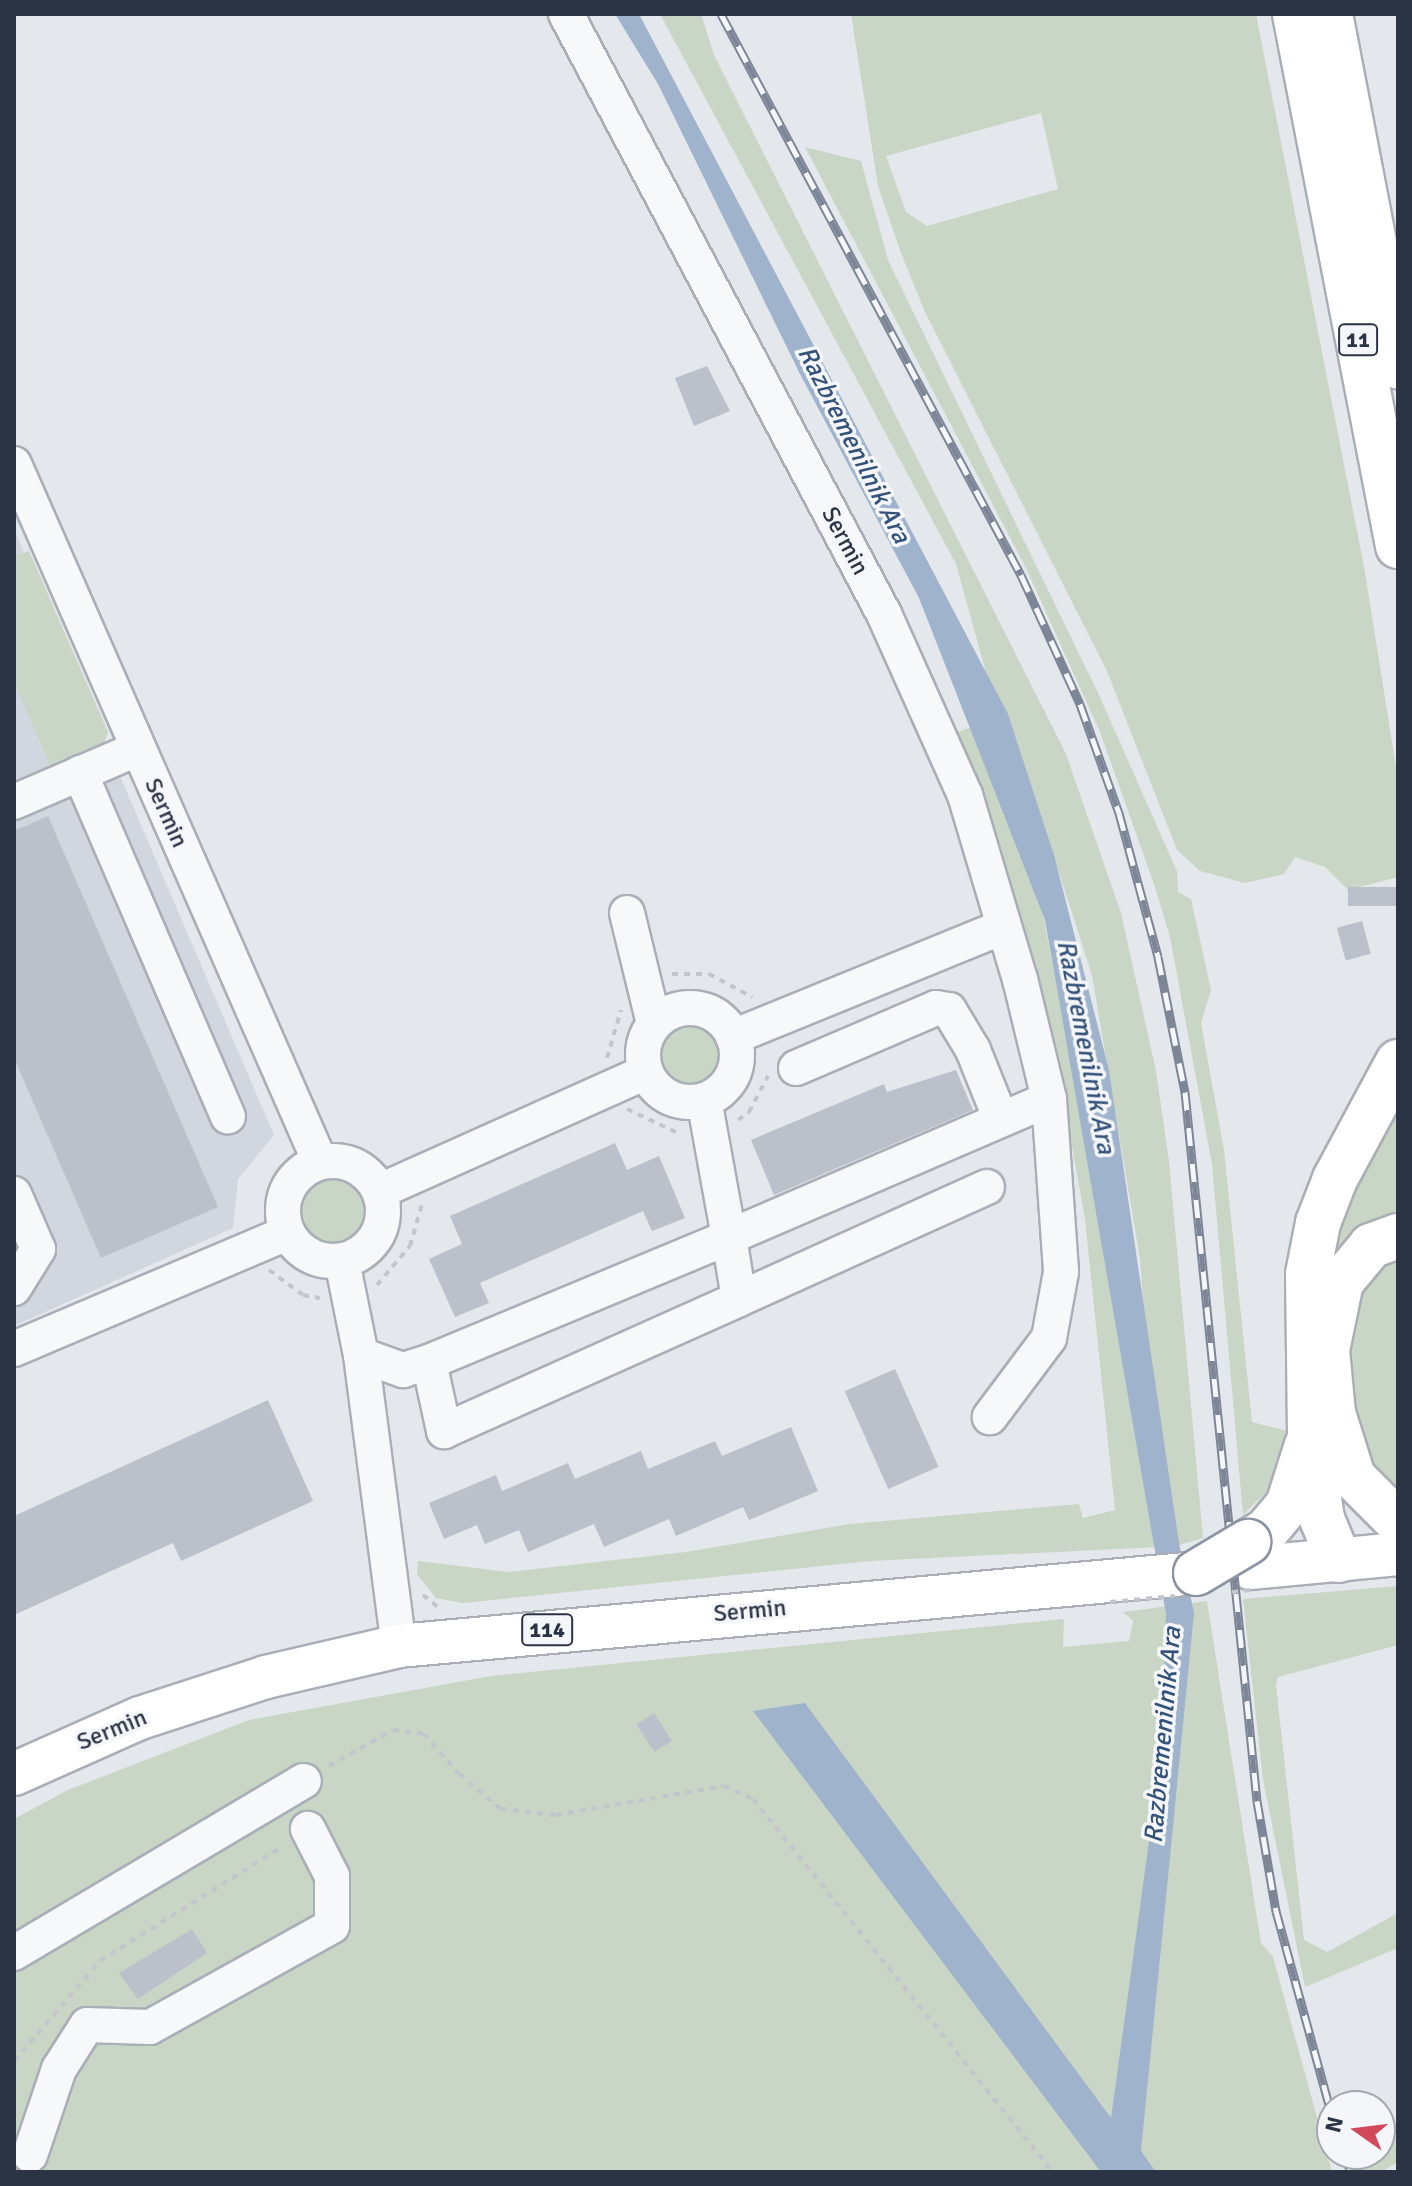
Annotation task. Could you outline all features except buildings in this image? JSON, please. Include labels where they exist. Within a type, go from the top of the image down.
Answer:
[{"type":"highway","name":"11","points":[[1295,14],[1398,546]]},
{"type":"highway","name":"11","points":[[1330,14],[1398,366]]},
{"type":"highway","points":[[1339,1560],[1322,1519],[1310,1435],[1308,1288],[1318,1223],[1354,1140],[1398,1062]]},
{"type":"highway","points":[[1339,1560],[1351,1517],[1353,1477],[1333,1413],[1327,1350],[1331,1316],[1354,1262],[1371,1246],[1398,1236]]},
{"type":"highway","points":[[1196,1573],[1249,1555],[1288,1505],[1310,1435]]},
{"type":"highway","points":[[1353,1477],[1398,1522]]},
{"type":"main road","points":[[1249,1555],[1339,1560],[1398,1554]]},
{"type":"main road","name":"Sermin","points":[[14,1774],[168,1709],[266,1677],[399,1646],[1196,1573]]},
{"type":"street","name":"Sermin","points":[[566,14],[884,614],[965,795],[1037,1034],[1049,1099],[1061,1272],[1049,1338],[990,1417]]},
{"type":"street","name":"Sermin","points":[[14,464],[320,1162]]},
{"type":"street","points":[[14,802],[137,749]]},
{"type":"street","points":[[80,773],[228,1116]]},
{"type":"street","points":[[654,1024],[627,913],[689,1008]]},
{"type":"street","points":[[733,1037],[1003,927]]},
{"type":"street","points":[[689,1008],[716,1015],[733,1037],[733,1074],[704,1100],[668,1097],[646,1072],[644,1045],[654,1024],[670,1012],[689,1008]]},
{"type":"street","points":[[796,1068],[936,1008],[949,1010],[973,1050],[1000,1117]]},
{"type":"street","points":[[380,1191],[646,1072]]},
{"type":"street","points":[[361,1355],[403,1370],[429,1362],[729,1237],[1000,1117],[1049,1099]]},
{"type":"street","points":[[704,1100],[739,1299]]},
{"type":"street","points":[[320,1162],[362,1169],[380,1191],[384,1206],[378,1235],[356,1256],[342,1261],[304,1253],[287,1233],[283,1204],[287,1190],[306,1168],[320,1162]]},
{"type":"street","points":[[429,1362],[444,1431],[987,1187]]},
{"type":"street","points":[[14,1194],[38,1249],[14,1288]]},
{"type":"street","points":[[14,1349],[287,1233]]},
{"type":"street","points":[[342,1261],[361,1355],[399,1646]]},
{"type":"street","points":[[14,1953],[304,1781]]},
{"type":"street","points":[[30,2155],[59,2069],[87,2025],[150,2027],[332,1926],[332,1876],[308,1829]]},
{"type":"path","points":[[620,1104],[664,1130],[691,1135]]},
{"type":"path","points":[[366,1294],[390,1276],[410,1246],[425,1190]]},
{"type":"path","points":[[420,1590],[426,1601],[450,1613]]},
{"type":"path","points":[[304,1781],[393,1730],[424,1734],[459,1774],[501,1809],[556,1815],[724,1786],[753,1799],[1053,2172]]},
{"type":"path","points":[[14,2061],[100,1961],[308,1829]]},
{"type":"shaded area","points":[[14,529],[274,1135],[238,1179],[233,1228],[14,1326]]},
{"type":"green space","points":[[660,14],[701,14],[714,55],[1066,754],[1121,913],[1156,1071],[1169,1161],[1203,1538],[1176,1546],[1149,1387],[1140,1259],[1092,975],[1016,739],[979,674],[985,669],[956,564]]},
{"type":"green space","points":[[851,14],[1256,14],[1365,572],[1398,780],[1398,877],[1348,890],[1325,867],[1295,857],[1284,874],[1245,883],[1200,871],[1177,850],[1107,671],[925,312],[878,186]],"holes":[[[1041,113],[1058,189],[927,226],[906,212],[886,156]]]},
{"type":"green space","points":[[805,147],[861,161],[888,260],[1099,695],[1177,871],[1178,892],[1191,899],[1211,990],[1201,1023],[1224,1150],[1252,1422],[1291,1432],[1270,1488],[1243,1515],[1212,1164],[1170,937],[1155,887],[1100,732],[1026,568]]},
{"type":"green space","points":[[29,551],[108,732],[104,744],[51,768],[14,681],[14,556]]},
{"type":"green space","points":[[980,724],[1034,864],[1159,1547],[870,1561],[463,1603],[436,1598],[417,1574],[418,1561],[508,1572],[686,1552],[850,1524],[1079,1504],[1083,1518],[1115,1510],[1085,1219],[1054,1045],[1028,938],[986,803],[955,733]]},
{"type":"green space","points":[[690,1023],[708,1029],[716,1037],[722,1055],[716,1073],[708,1081],[690,1087],[672,1081],[664,1073],[658,1055],[664,1037],[672,1029]]},
{"type":"green space","points":[[1398,1086],[1398,1221],[1322,1287],[1322,1262]]},
{"type":"green space","points":[[332,1177],[356,1187],[366,1211],[356,1235],[332,1245],[308,1235],[298,1211],[308,1187]]},
{"type":"green space","points":[[1398,1255],[1398,1499],[1368,1475],[1342,1366],[1344,1312],[1366,1274]]},
{"type":"green space","points":[[1398,1586],[1398,1645],[1278,1677],[1276,1685],[1304,1940],[1327,1952],[1398,1913],[1398,1948],[1305,1987],[1263,1780],[1243,1599]]},
{"type":"green space","points":[[1207,1601],[1261,1943],[1273,1957],[1316,2114],[1316,2170],[1332,2172],[14,2172],[14,1819],[68,1790],[249,1720],[491,1676],[1064,1619],[1063,1647],[1129,1641],[1133,1621],[1123,1612]]},
{"type":"green space","points":[[1398,2122],[1396,2163],[1396,2124]]},
{"type":"green space","points":[[1360,2170],[1384,2170],[1381,2172]]},
{"type":"water","name":"Razbremenilnik Ara","points":[[615,14],[639,14],[1008,714],[1054,855],[1109,1070],[1179,1543],[1194,1613],[1141,2151],[1156,2172],[1101,2172],[753,1711],[805,1703],[1111,2118],[1162,1747],[1166,1614],[1045,920],[919,598],[800,374],[658,84]]},
{"type":"railway","points":[[721,14],[1021,575],[1080,704],[1119,813],[1158,957],[1185,1092],[1257,1801],[1276,1911],[1325,2090]]}]
